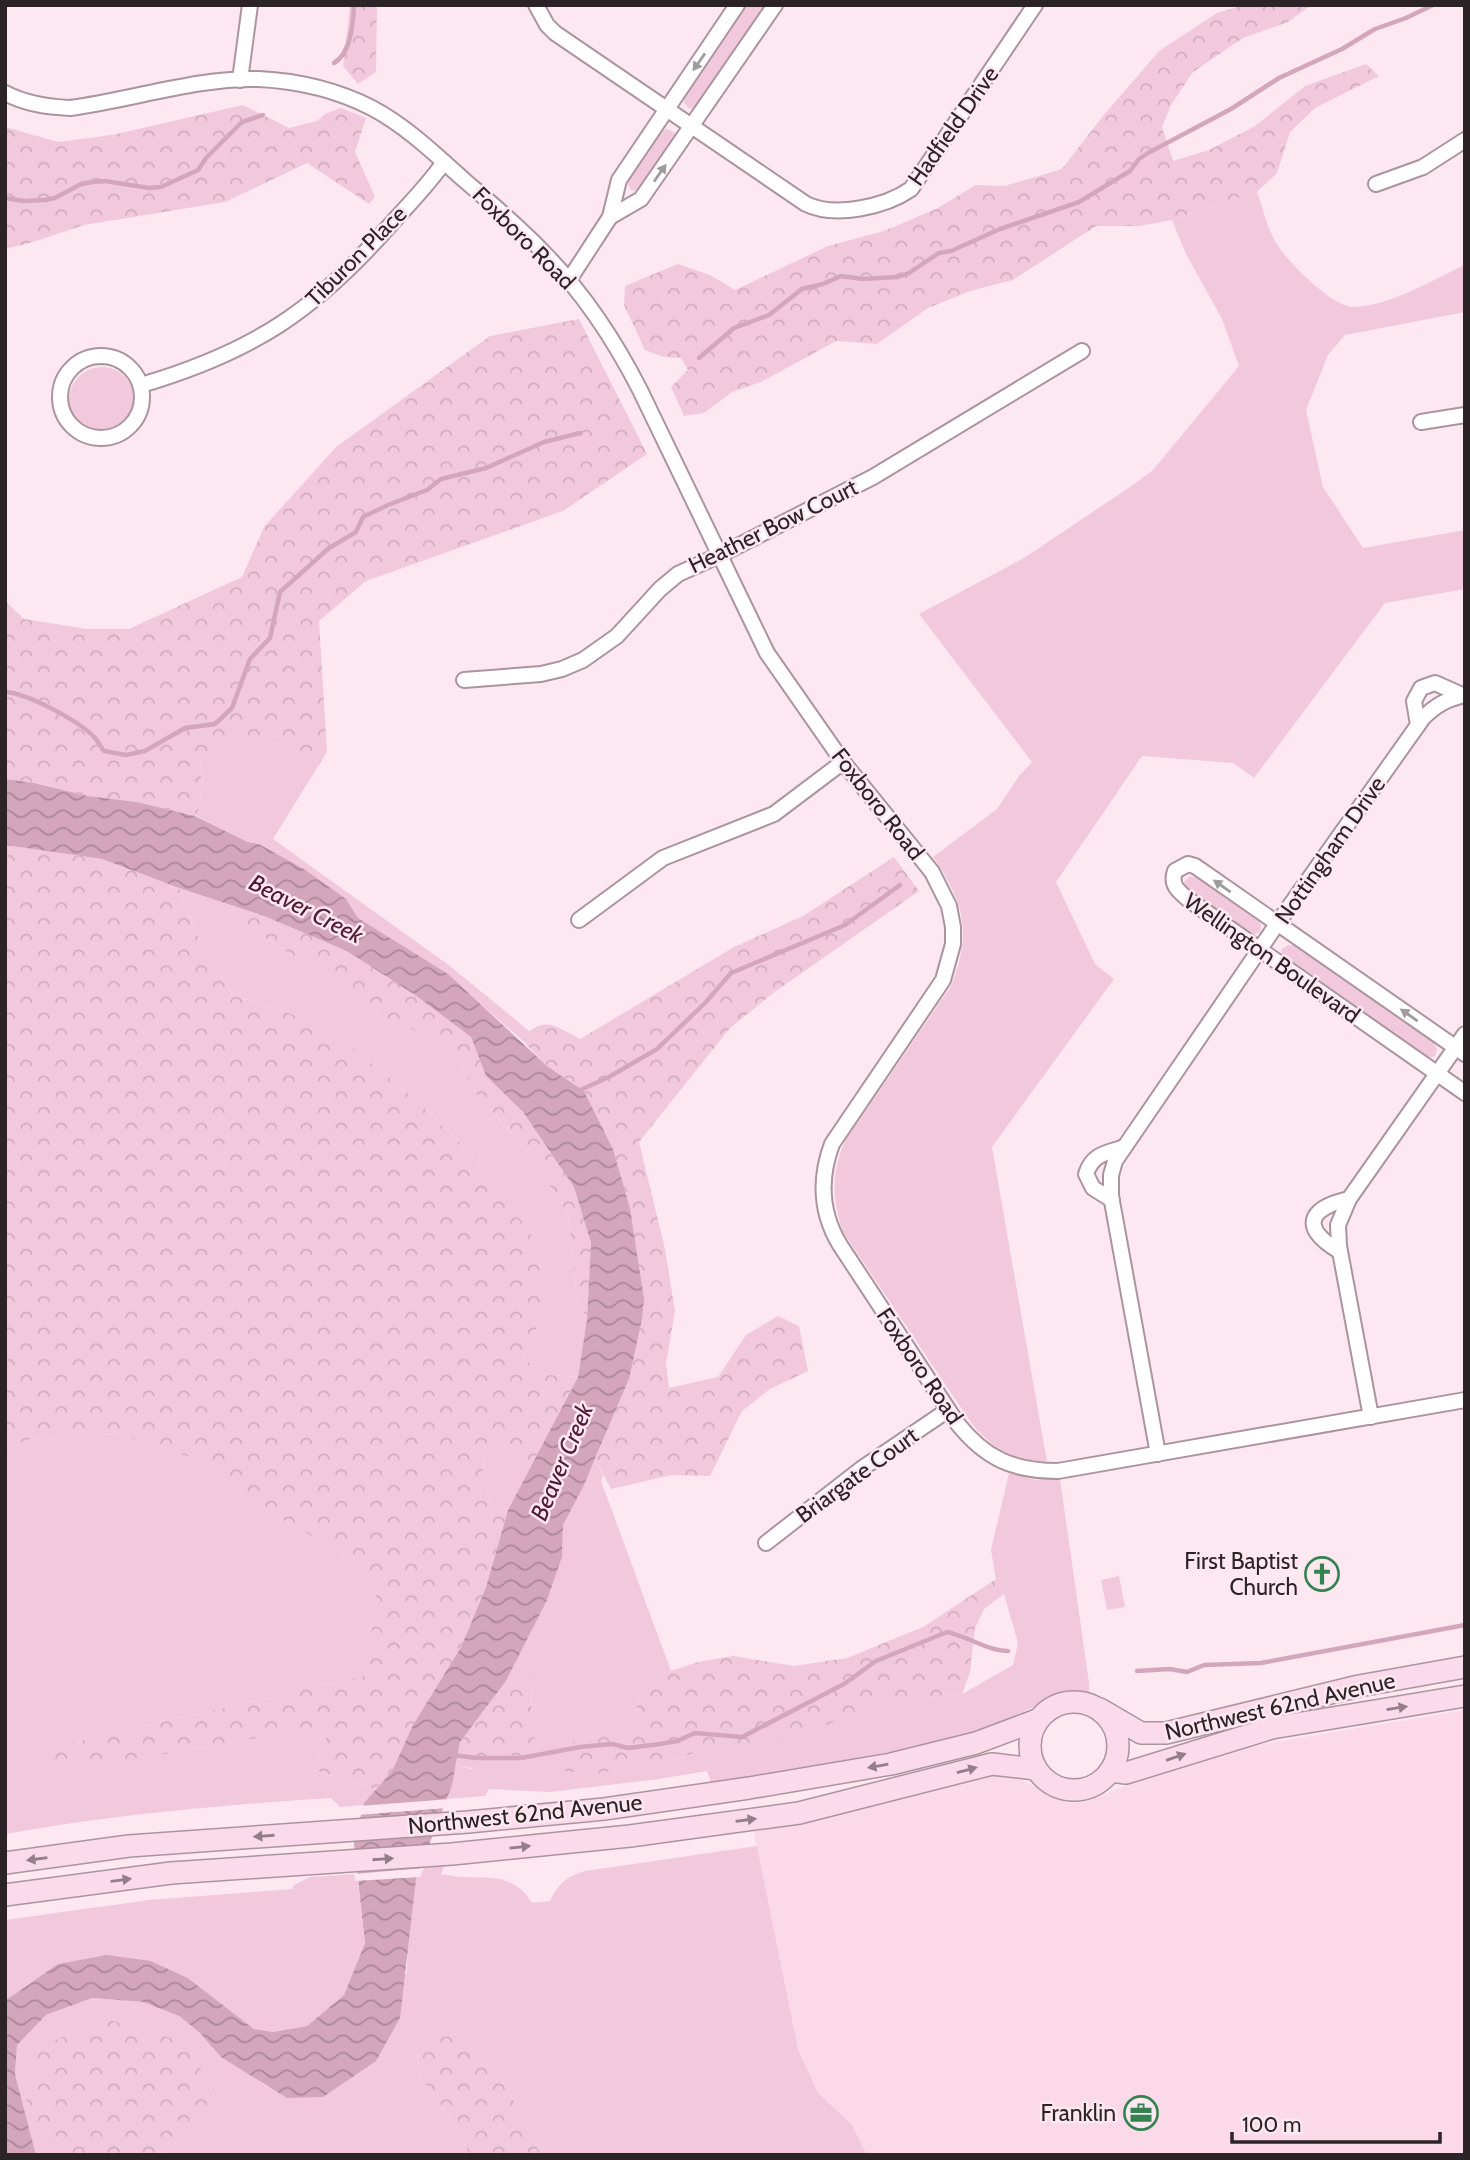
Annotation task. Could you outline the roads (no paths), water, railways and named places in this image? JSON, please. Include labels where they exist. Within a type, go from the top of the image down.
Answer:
[{"type":"street","points":[[240,80],[250,5]]},
{"type":"street","name":"Hadfield Drive","points":[[536,5],[547,25],[555,33],[817,209],[841,211],[900,197],[911,190],[1035,5]]},
{"type":"street","points":[[569,280],[610,217],[619,180],[737,5]]},
{"type":"street","points":[[610,217],[641,199],[775,5]]},
{"type":"street","name":"Foxboro Road","points":[[5,93],[28,103],[70,108],[240,80],[289,81],[346,96],[399,125],[444,162],[537,246],[569,280],[598,318],[622,355],[767,653],[843,762],[932,872],[949,906],[953,944],[943,980],[832,1144],[826,1161],[823,1197],[827,1217],[840,1245],[948,1409],[978,1446],[1000,1461],[1019,1468],[1058,1471],[1465,1400]]},
{"type":"street","points":[[1376,184],[1423,167],[1465,140]]},
{"type":"street","name":"Tiburon Place","points":[[141,386],[206,364],[240,348],[275,329],[308,306],[357,262],[444,162]]},
{"type":"street","name":"Heather Bow Court","points":[[464,680],[541,674],[583,660],[617,636],[660,589],[678,574],[720,555],[909,456],[1082,351]]},
{"type":"street","points":[[100,356],[121,361],[136,376],[141,386],[141,408],[136,418],[120,434],[98,438],[87,435],[77,430],[63,412],[61,401],[65,379],[79,363],[89,358],[100,356]]},
{"type":"street","points":[[1422,422],[1465,415]]},
{"type":"street","name":"Nottingham Drive","points":[[1418,725],[1414,701],[1420,688],[1435,683],[1463,695]]},
{"type":"street","name":"Nottingham Drive","points":[[1158,1454],[1112,1200],[1111,1175],[1122,1148],[1418,725],[1435,707],[1448,699],[1463,695]]},
{"type":"street","points":[[579,920],[663,858],[774,814],[843,762]]},
{"type":"street","name":"Wellington Boulevard","points":[[1460,1051],[1195,866],[1188,864],[1175,871],[1173,878],[1178,891],[1465,1093]]},
{"type":"street","points":[[1371,1417],[1339,1251],[1338,1225],[1349,1199],[1437,1074],[1460,1051],[1465,1034]]},
{"type":"street","points":[[1112,1200],[1093,1188],[1086,1174],[1095,1157],[1122,1148]]},
{"type":"street","points":[[1339,1251],[1322,1239],[1314,1227],[1314,1221],[1316,1213],[1323,1206],[1349,1199]]},
{"type":"street","name":"Briargate Court","points":[[766,1543],[861,1469],[948,1409]]},
{"type":"street","name":"Northwest 62nd Avenue","points":[[1100,1709],[1141,1732],[1166,1733],[1359,1686],[1465,1667]]},
{"type":"street","name":"Northwest 62nd Avenue","points":[[1110,1772],[1126,1773],[1272,1728],[1465,1696]]},
{"type":"street","points":[[1066,1702],[1084,1702],[1100,1709],[1111,1722],[1118,1738],[1117,1756],[1110,1772],[1097,1784],[1081,1790],[1064,1789],[1048,1782],[1036,1769],[1030,1753],[1030,1736],[1037,1720],[1050,1708],[1066,1702]]},
{"type":"street","name":"Northwest 62nd Avenue","points":[[5,1863],[129,1846],[468,1822],[604,1809],[891,1764],[976,1743],[1037,1720]]},
{"type":"street","name":"Northwest 62nd Avenue","points":[[5,1895],[172,1873],[452,1854],[630,1836],[799,1812],[992,1764],[1036,1769]]},
{"type":"water","name":"Beaver Creek","points":[[5,779],[88,796],[137,802],[195,816],[248,842],[259,844],[304,869],[346,899],[358,918],[448,974],[547,1066],[584,1091],[613,1149],[630,1208],[644,1298],[629,1379],[583,1487],[563,1525],[562,1557],[547,1600],[506,1681],[460,1742],[452,1785],[416,1879],[400,2018],[376,2061],[323,2097],[287,2098],[221,2057],[200,2033],[179,2016],[143,2002],[92,1998],[46,2015],[17,2045],[15,2074],[36,2155],[5,2155],[5,2001],[58,1964],[107,1955],[151,1961],[188,1978],[254,2029],[273,2032],[307,2026],[344,1995],[365,1943],[354,1843],[364,1803],[392,1771],[413,1725],[461,1647],[486,1587],[508,1510],[578,1377],[587,1319],[591,1243],[574,1187],[523,1112],[486,1076],[471,1037],[415,995],[347,951],[264,916],[102,859],[5,845]]},
{"type":"waterway","points":[[334,63],[348,45],[354,5]]},
{"type":"waterway","points":[[699,358],[734,328],[769,315],[802,289],[841,276],[863,279],[898,277],[909,273],[939,253],[951,251],[1000,229],[1079,202],[1130,171],[1139,159],[1148,153],[1231,109],[1279,78],[1342,49],[1375,29],[1433,5]]},
{"type":"waterway","points":[[5,198],[45,200],[55,198],[81,184],[105,181],[149,188],[161,187],[198,170],[206,158],[242,122],[263,115]]},
{"type":"waterway","points":[[5,692],[26,697],[52,709],[87,731],[104,751],[126,755],[145,751],[185,728],[215,724],[232,708],[250,659],[270,638],[280,592],[329,548],[356,532],[363,517],[427,490],[441,479],[486,468],[544,442],[580,433]]},
{"type":"waterway","points":[[578,1091],[609,1077],[657,1049],[705,1003],[731,973],[845,925],[900,885]]},
{"type":"waterway","points":[[1137,1671],[1170,1669],[1187,1672],[1204,1665],[1261,1663],[1465,1625]]},
{"type":"waterway","points":[[452,1755],[521,1758],[580,1747],[612,1744],[628,1748],[660,1744],[677,1741],[695,1733],[742,1737],[844,1684],[876,1661],[947,1632],[993,1649],[1008,1651]]},
{"type":"place","name":"First Baptist Church","points":[[1322,1574]]},
{"type":"place","name":"Franklin","points":[[1141,2113]]}]
